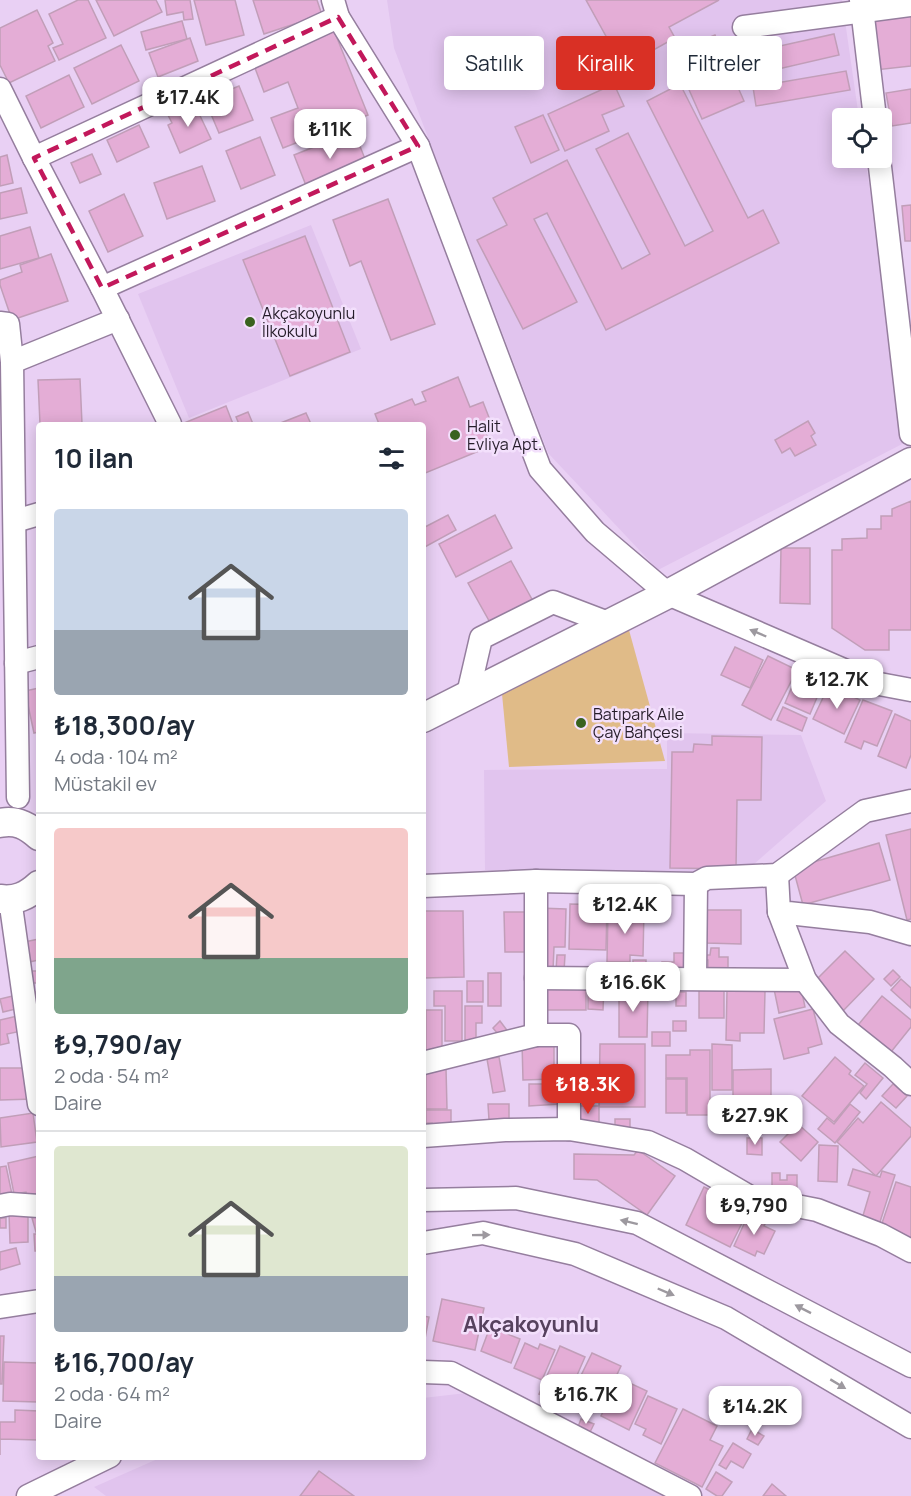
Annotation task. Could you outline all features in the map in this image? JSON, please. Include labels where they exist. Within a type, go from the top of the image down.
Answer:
[{"type":"main road","points":[[426,716],[668,594],[911,462]]},
{"type":"main road","points":[[0,823],[18,823],[36,830]]},
{"type":"main road","points":[[3,899],[28,895],[36,888]]},
{"type":"street","points":[[744,27],[862,6],[911,5]]},
{"type":"street","points":[[862,6],[874,108]]},
{"type":"street","points":[[34,158],[335,8],[418,146],[540,469],[595,532],[668,594],[874,683],[911,690]]},
{"type":"street","points":[[0,89],[169,422]]},
{"type":"street","points":[[102,288],[418,146]]},
{"type":"street","points":[[880,168],[911,434]]},
{"type":"street","points":[[12,362],[118,319]]},
{"type":"street","points":[[0,323],[8,324],[12,362],[18,797]]},
{"type":"street","points":[[15,521],[36,515]]},
{"type":"street","points":[[468,694],[482,639],[553,602],[608,624]]},
{"type":"street","points":[[16,663],[36,658]]},
{"type":"street","points":[[426,885],[536,881],[701,881],[777,875],[865,811],[911,801]]},
{"type":"street","points":[[777,875],[779,912],[805,980],[839,1024],[911,1084]]},
{"type":"street","points":[[536,881],[536,1035]]},
{"type":"street","points":[[701,881],[707,904]]},
{"type":"street","points":[[695,978],[701,881]]},
{"type":"street","points":[[3,899],[36,1087]]},
{"type":"street","points":[[779,912],[870,922],[911,934]]},
{"type":"street","points":[[536,978],[805,980]]},
{"type":"street","points":[[426,1062],[536,1035],[569,1035],[569,1129]]},
{"type":"street","points":[[426,1136],[505,1130],[569,1129],[648,1142],[685,1159],[750,1197],[817,1210],[881,1235],[911,1251]]},
{"type":"street","points":[[426,1200],[516,1198],[637,1223],[911,1366]]},
{"type":"street","points":[[0,1206],[10,1204],[36,1206]]},
{"type":"street","points":[[426,1243],[483,1233],[575,1254],[726,1318],[911,1427]]},
{"type":"street","points":[[0,1307],[36,1301]]},
{"type":"street","points":[[426,1372],[451,1373],[690,1496]]},
{"type":"street","points":[[28,1496],[102,1460]]},
{"type":"highlighted area","points":[[338,17],[418,146],[102,288],[34,158]]},
{"type":"shaded area","points":[[387,0],[842,0],[858,108],[832,108],[832,168],[867,168],[908,441],[658,570],[548,453],[394,48]]},
{"type":"shaded area","name":"Akçakoyunlu İlkokulu","points":[[311,225],[361,349],[189,418],[138,294]]},
{"type":"shaded area","points":[[629,630],[665,761],[509,767],[502,694]]},
{"type":"shaded area","points":[[667,733],[801,735],[826,801],[745,872],[485,870],[484,770],[667,769]]},
{"type":"shaded area","points":[[475,1392],[677,1496],[106,1496],[94,1487],[155,1460],[426,1460],[426,1398]]},
{"type":"building","points":[[78,0],[88,0],[106,38],[59,60],[53,48],[63,44],[49,14]]},
{"type":"building","points":[[96,0],[156,0],[162,12],[114,36]]},
{"type":"building","points":[[165,0],[190,0],[193,19],[184,20],[183,12],[167,15]]},
{"type":"building","points":[[194,0],[235,0],[244,35],[206,45]]},
{"type":"building","points":[[253,0],[317,0],[322,15],[264,34]]},
{"type":"building","points":[[586,0],[719,0],[669,27],[674,36],[667,36],[667,42],[655,49],[655,36],[606,36]]},
{"type":"building","points":[[37,10],[53,43],[48,46],[55,61],[9,83],[0,65],[0,28]]},
{"type":"building","points":[[911,13],[911,66],[875,70],[869,17]]},
{"type":"building","points":[[182,21],[187,39],[146,50],[141,32]]},
{"type":"building","points":[[333,28],[368,115],[283,148],[271,118],[298,108],[288,82],[264,92],[252,60]]},
{"type":"building","points":[[834,34],[839,55],[782,68],[782,45]]},
{"type":"building","points":[[190,38],[198,61],[158,77],[149,53]]},
{"type":"building","points":[[121,45],[139,81],[92,104],[74,68]]},
{"type":"building","points":[[846,71],[850,90],[756,106],[753,90],[782,90],[782,82]]},
{"type":"building","points":[[69,75],[84,107],[41,128],[26,96]]},
{"type":"building","points":[[239,86],[253,120],[219,133],[205,100]]},
{"type":"building","points":[[911,89],[911,123],[892,126],[892,108],[889,108],[886,93]]},
{"type":"building","points":[[601,90],[617,90],[624,106],[602,115],[609,131],[565,151],[548,114]]},
{"type":"building","points":[[668,90],[683,90],[748,218],[763,210],[779,243],[606,330],[547,213],[534,219],[577,302],[523,329],[477,240],[507,225],[493,198],[567,160],[622,269],[650,254],[596,149],[628,133],[685,246],[713,231],[647,101]]},
{"type":"building","points":[[689,90],[739,90],[744,101],[702,119]]},
{"type":"building","points":[[194,103],[211,139],[180,153],[168,125],[172,123],[168,115]]},
{"type":"building","points":[[543,115],[559,150],[531,163],[515,127]]},
{"type":"building","points":[[139,125],[149,147],[117,162],[107,140]]},
{"type":"building","points":[[354,131],[367,164],[307,188],[294,155]]},
{"type":"building","points":[[260,137],[275,175],[241,189],[226,151]]},
{"type":"building","points":[[92,154],[101,174],[80,183],[71,163]]},
{"type":"building","points":[[7,155],[13,183],[0,186],[0,157]]},
{"type":"building","points":[[202,166],[215,201],[167,219],[154,183]]},
{"type":"building","points":[[21,188],[27,213],[0,219],[0,193]]},
{"type":"building","points":[[124,194],[143,236],[108,252],[89,211]]},
{"type":"building","points":[[388,199],[435,324],[391,340],[361,261],[350,266],[333,220]]},
{"type":"building","points":[[911,205],[911,241],[905,241],[902,206]]},
{"type":"building","points":[[30,227],[39,258],[0,269],[0,236]]},
{"type":"building","points":[[305,236],[350,352],[290,376],[243,260]]},
{"type":"building","points":[[51,254],[68,301],[12,320],[0,280],[22,272],[20,265]]},
{"type":"building","name":"Halit Evliya Apt.","points":[[458,377],[470,407],[483,402],[490,420],[482,423],[491,446],[426,473],[426,422],[378,422],[375,414],[412,399],[415,405],[426,401],[422,392]]},
{"type":"building","points":[[80,379],[82,422],[40,422],[38,380]]},
{"type":"building","points":[[226,406],[232,422],[186,422]]},
{"type":"building","points":[[248,412],[252,422],[238,422],[236,417]]},
{"type":"building","points":[[306,413],[310,422],[283,422]]},
{"type":"building","points":[[808,421],[815,433],[811,436],[816,445],[795,456],[790,448],[782,453],[775,440]]},
{"type":"building","points":[[911,501],[911,630],[889,630],[889,650],[865,650],[832,628],[832,550],[842,550],[842,539],[867,538],[867,529],[881,529],[881,516],[892,516],[892,509]]},
{"type":"building","points":[[448,515],[456,530],[426,546],[426,526]]},
{"type":"building","points":[[495,515],[512,548],[456,577],[439,544]]},
{"type":"building","points":[[781,548],[810,548],[810,604],[780,603]]},
{"type":"building","points":[[511,561],[534,603],[492,626],[468,583]]},
{"type":"building","points":[[735,647],[763,660],[750,688],[721,675]]},
{"type":"building","points":[[768,656],[797,670],[771,720],[742,705]]},
{"type":"building","points":[[799,670],[824,681],[810,714],[785,703]]},
{"type":"building","points":[[829,685],[860,700],[844,734],[813,719]]},
{"type":"building","points":[[36,689],[36,733],[34,733],[25,691]]},
{"type":"building","points":[[863,700],[892,711],[877,746],[864,741],[861,749],[845,742]]},
{"type":"building","points":[[783,707],[807,718],[802,731],[777,720]]},
{"type":"building","points":[[895,714],[911,721],[911,755],[906,768],[878,756]]},
{"type":"building","points":[[712,736],[762,737],[761,800],[737,800],[736,869],[670,868],[672,752],[693,752],[694,744],[712,745]]},
{"type":"building","points":[[911,829],[911,919],[907,920],[886,835]]},
{"type":"building","points":[[879,843],[890,880],[803,905],[793,868]]},
{"type":"building","points":[[570,904],[607,905],[606,950],[569,949]]},
{"type":"building","points":[[539,908],[566,909],[565,947],[554,947],[553,970],[538,970]]},
{"type":"building","points":[[608,910],[644,910],[643,956],[630,955],[630,962],[607,962]]},
{"type":"building","points":[[707,910],[741,910],[741,944],[706,943]]},
{"type":"building","points":[[426,911],[463,911],[464,977],[426,978]]},
{"type":"building","points":[[504,912],[526,912],[527,952],[505,952]]},
{"type":"building","points":[[36,940],[36,961],[29,962],[24,942]]},
{"type":"building","points":[[711,948],[719,948],[719,957],[728,957],[728,976],[708,969],[708,960],[704,960],[704,955],[710,955]]},
{"type":"building","points":[[845,951],[874,979],[842,1012],[813,983]]},
{"type":"building","points":[[674,953],[689,953],[689,971],[662,970],[662,962],[674,962]]},
{"type":"building","points":[[557,955],[565,955],[564,971],[556,971]]},
{"type":"building","points":[[633,960],[646,960],[646,974],[633,974]]},
{"type":"building","points":[[893,970],[900,977],[891,986],[884,979]]},
{"type":"building","points":[[31,971],[36,971],[36,983],[32,983]]},
{"type":"building","points":[[488,973],[501,973],[501,1006],[488,1006]]},
{"type":"building","points":[[901,979],[911,988],[911,1008],[891,990]]},
{"type":"building","points":[[467,981],[483,981],[483,1002],[467,1002]]},
{"type":"building","points":[[800,983],[805,1007],[779,1013],[774,989]]},
{"type":"building","points":[[547,985],[586,985],[586,1010],[546,1010]]},
{"type":"building","points":[[588,986],[604,986],[603,1010],[588,1009]]},
{"type":"building","points":[[699,986],[724,986],[724,1018],[699,1018]]},
{"type":"building","points":[[619,989],[648,989],[647,1037],[619,1037]]},
{"type":"building","points":[[727,990],[765,991],[764,1033],[740,1033],[740,1041],[726,1040]]},
{"type":"building","points":[[434,991],[462,991],[462,1041],[445,1041],[445,1006],[434,1006]]},
{"type":"building","points":[[31,992],[36,992],[36,1018],[33,1018]]},
{"type":"building","points":[[676,992],[686,992],[686,1006],[676,1006]]},
{"type":"building","points":[[17,995],[20,1008],[3,1012],[0,999]]},
{"type":"building","points":[[882,996],[911,1020],[911,1027],[887,1057],[854,1030]]},
{"type":"building","points":[[465,1006],[482,1006],[482,1023],[476,1023],[476,1046],[465,1046]]},
{"type":"building","points":[[813,1009],[822,1044],[808,1048],[809,1053],[784,1059],[774,1019]]},
{"type":"building","points":[[426,1010],[442,1010],[442,1055],[426,1055]]},
{"type":"building","points":[[22,1015],[26,1030],[7,1034],[9,1043],[0,1045],[0,1020]]},
{"type":"building","points":[[500,1021],[509,1033],[502,1039],[493,1028]]},
{"type":"building","points":[[673,1021],[686,1021],[686,1031],[673,1031]]},
{"type":"building","points":[[652,1032],[670,1032],[670,1046],[652,1046]]},
{"type":"building","points":[[522,1042],[554,1042],[554,1079],[523,1080]]},
{"type":"building","points":[[600,1044],[645,1044],[645,1107],[599,1107]]},
{"type":"building","points":[[712,1044],[732,1045],[732,1090],[712,1090]]},
{"type":"building","points":[[690,1050],[710,1050],[710,1115],[687,1115],[687,1078],[666,1078],[666,1055],[690,1055]]},
{"type":"building","points":[[499,1057],[505,1091],[493,1093],[487,1059]]},
{"type":"building","points":[[835,1057],[851,1071],[849,1074],[864,1086],[834,1122],[802,1096]]},
{"type":"building","points":[[865,1063],[883,1078],[866,1099],[860,1093],[867,1084],[855,1075]]},
{"type":"building","points":[[0,1068],[33,1068],[34,1099],[0,1100]]},
{"type":"building","points":[[426,1068],[446,1068],[447,1109],[426,1109]]},
{"type":"building","points":[[771,1069],[771,1130],[739,1130],[739,1102],[733,1102],[733,1070]]},
{"type":"building","points":[[666,1079],[686,1079],[686,1113],[666,1113]]},
{"type":"building","points":[[529,1084],[559,1084],[560,1104],[529,1106]]},
{"type":"building","points":[[893,1084],[907,1096],[896,1108],[882,1096]]},
{"type":"building","points":[[881,1102],[911,1128],[911,1136],[876,1176],[837,1142],[858,1118],[863,1123]]},
{"type":"building","points":[[488,1104],[509,1104],[509,1119],[489,1120]]},
{"type":"building","points":[[850,1104],[860,1112],[835,1143],[818,1129],[827,1118],[834,1124]]},
{"type":"building","points":[[577,1106],[599,1106],[599,1124],[577,1124]]},
{"type":"building","points":[[719,1109],[735,1109],[735,1131],[718,1131]]},
{"type":"building","points":[[426,1110],[451,1110],[451,1130],[432,1130],[432,1123],[426,1123]]},
{"type":"building","points":[[33,1113],[36,1142],[1,1147],[0,1118]]},
{"type":"building","points":[[615,1119],[630,1119],[630,1133],[615,1133]]},
{"type":"building","points":[[798,1124],[818,1142],[801,1161],[780,1142]]},
{"type":"building","points":[[747,1138],[762,1138],[762,1155],[747,1154]]},
{"type":"building","points":[[819,1145],[838,1146],[837,1182],[818,1181]]},
{"type":"building","points":[[638,1150],[675,1176],[647,1215],[597,1180],[574,1179],[574,1154],[634,1155]]},
{"type":"building","points":[[36,1157],[36,1204],[29,1205],[26,1192],[14,1194],[8,1163]]},
{"type":"building","points":[[6,1166],[13,1199],[0,1202],[0,1167]]},
{"type":"building","points":[[853,1169],[880,1177],[882,1171],[895,1175],[879,1225],[862,1219],[870,1192],[848,1185]]},
{"type":"building","points":[[772,1173],[780,1173],[780,1180],[787,1180],[787,1175],[797,1175],[797,1197],[772,1197]]},
{"type":"building","points":[[896,1182],[911,1187],[911,1239],[880,1229]]},
{"type":"building","points":[[704,1187],[740,1204],[734,1217],[743,1221],[730,1247],[686,1225]]},
{"type":"building","points":[[9,1213],[28,1213],[28,1242],[10,1243]]},
{"type":"building","points":[[749,1213],[766,1222],[764,1226],[775,1231],[764,1254],[757,1251],[755,1256],[734,1246]]},
{"type":"building","points":[[36,1217],[36,1232],[32,1218]]},
{"type":"building","points":[[0,1218],[6,1218],[6,1228],[0,1228]]},
{"type":"building","points":[[34,1234],[36,1234],[36,1251]]},
{"type":"building","points":[[16,1248],[20,1264],[0,1270],[0,1252]]},
{"type":"building","points":[[442,1299],[484,1308],[475,1350],[433,1341]]},
{"type":"building","points":[[426,1316],[429,1317],[426,1333]]},
{"type":"building","points":[[490,1327],[520,1339],[511,1363],[481,1351]]},
{"type":"building","points":[[0,1336],[4,1336],[2,1384],[0,1384]]},
{"type":"building","points":[[525,1343],[538,1349],[540,1344],[555,1350],[542,1380],[514,1368]]},
{"type":"building","points":[[560,1346],[585,1357],[564,1405],[539,1394]]},
{"type":"building","points":[[592,1353],[621,1366],[600,1410],[571,1396]]},
{"type":"building","points":[[4,1362],[36,1363],[36,1402],[3,1401]]},
{"type":"building","points":[[619,1378],[647,1391],[629,1430],[601,1416]]},
{"type":"building","points":[[648,1396],[677,1409],[661,1444],[643,1435],[646,1429],[635,1424]]},
{"type":"building","points":[[683,1409],[717,1426],[710,1440],[723,1446],[702,1487],[655,1463]]},
{"type":"building","points":[[15,1410],[36,1411],[36,1440],[0,1439],[0,1422],[15,1422]]},
{"type":"building","points":[[581,1419],[594,1424],[590,1432],[578,1427]]},
{"type":"building","points":[[752,1429],[764,1436],[758,1445],[747,1439]]},
{"type":"building","points":[[733,1443],[751,1454],[743,1468],[731,1461],[726,1469],[719,1465]]},
{"type":"building","points":[[319,1471],[354,1496],[300,1496]]},
{"type":"building","points":[[716,1472],[732,1482],[722,1496],[717,1496],[706,1489]]},
{"type":"building","points":[[772,1484],[786,1496],[763,1496]]},
{"type":"place","name":"Akçakoyunlu İlkokulu","points":[[250,322]]},
{"type":"place","name":"Halit Evliya Apt.","points":[[455,435]]},
{"type":"place","name":"Batıpark Aile Çay Bahçesi","points":[[581,723]]},
{"type":"district","name":"Akçakoyunlu","points":[[531,1324]]}]
